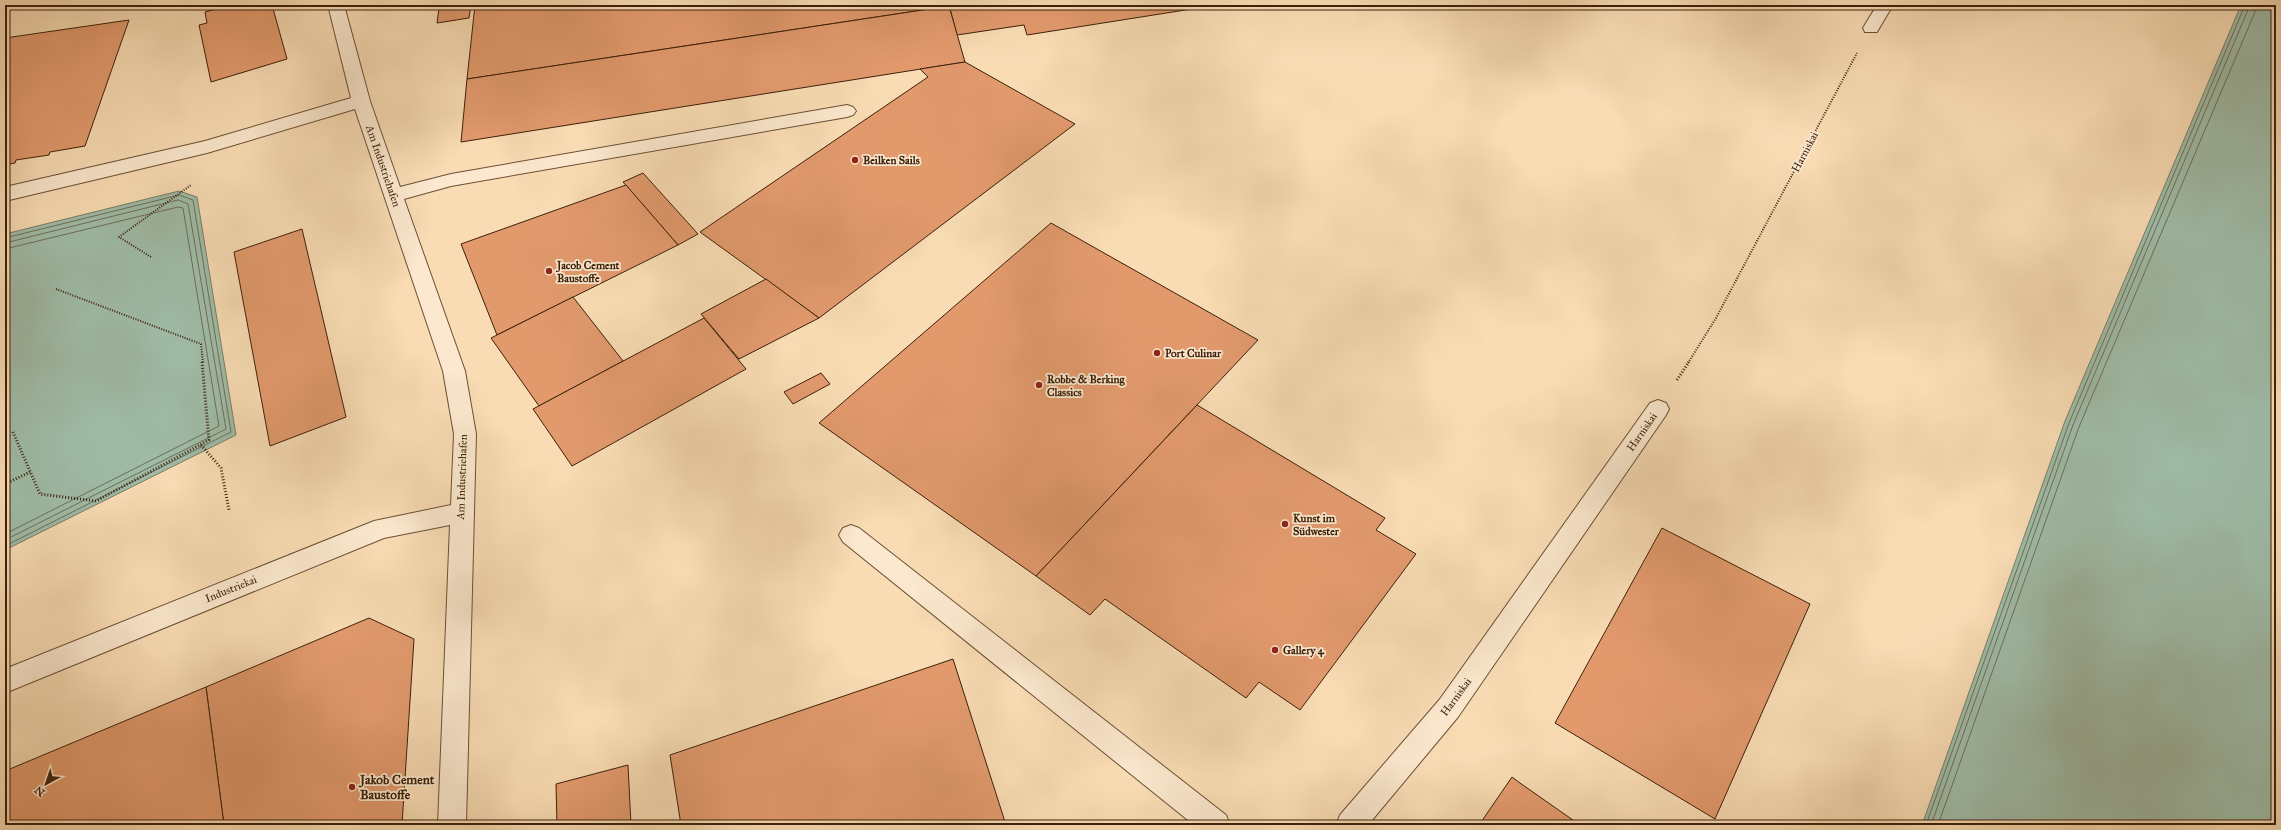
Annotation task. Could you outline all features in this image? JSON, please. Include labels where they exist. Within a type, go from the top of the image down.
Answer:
[{"type":"lane","name":"Am Industriehafen","points":[[336,5],[360,101],[454,371],[465,434],[461,513],[452,825]]},
{"type":"lane","points":[[1871,28],[1885,5]]},
{"type":"lane","points":[[5,194],[207,147],[360,101]]},
{"type":"lane","points":[[393,195],[452,180],[847,111]]},
{"type":"lane","name":"Harniskai","points":[[1350,825],[1449,708],[1658,409]]},
{"type":"lane","name":"Industriekai","points":[[5,681],[382,528],[461,513]]},
{"type":"lane","points":[[851,535],[1216,825]]},
{"type":"path","name":"Harniskai","points":[[1658,409],[1716,318],[1871,28]]},
{"type":"path","points":[[152,257],[119,237],[195,183]]},
{"type":"path","points":[[13,432],[40,494],[96,501],[210,440],[201,344],[56,289]]},
{"type":"path","points":[[201,445],[221,468],[229,510]]},
{"type":"path","points":[[5,484],[30,472]]},
{"type":"water","points":[[2241,5],[2276,5],[2276,825],[1922,825],[2065,421]]},
{"type":"water","points":[[179,191],[197,197],[236,435],[5,550],[5,234]]},
{"type":"building","points":[[231,5],[272,5],[287,59],[211,82],[199,25],[207,23],[205,12]]},
{"type":"building","points":[[458,5],[471,5],[469,18],[437,23],[439,8]]},
{"type":"building","points":[[475,5],[949,5],[949,6],[467,79]]},
{"type":"building","points":[[949,5],[1217,5],[1027,35],[1024,25],[957,35]]},
{"type":"building","points":[[949,6],[965,62],[461,142],[467,79]]},
{"type":"building","points":[[129,20],[85,146],[50,152],[49,155],[16,160],[15,163],[5,165],[5,38]]},
{"type":"building","points":[[965,62],[1075,124],[819,318],[700,232],[928,77],[920,69]]},
{"type":"building","points":[[643,173],[698,234],[678,245],[623,182]]},
{"type":"building","name":"Jacob Cement Baustoffe","points":[[626,185],[678,245],[497,335],[461,244]]},
{"type":"building","name":"Robbe & Berking Classics","points":[[1051,223],[1258,340],[1036,576],[819,423]]},
{"type":"building","points":[[302,229],[346,417],[270,446],[234,252]]},
{"type":"building","points":[[766,279],[819,318],[739,359],[701,314]]},
{"type":"building","points":[[573,297],[623,361],[539,406],[491,338]]},
{"type":"building","points":[[704,318],[746,369],[572,466],[533,409]]},
{"type":"building","points":[[821,373],[830,384],[793,404],[784,392]]},
{"type":"building","points":[[1197,405],[1385,518],[1376,530],[1416,554],[1300,710],[1259,682],[1246,698],[1105,599],[1090,615],[1036,576]]},
{"type":"building","points":[[1662,528],[1810,604],[1715,819],[1555,723]]},
{"type":"building","points":[[369,618],[414,639],[402,825],[224,825],[206,687]]},
{"type":"building","points":[[953,659],[1006,825],[681,825],[670,755]]},
{"type":"building","points":[[206,687],[224,825],[5,825],[5,771]]},
{"type":"building","points":[[628,765],[631,825],[557,825],[556,784]]},
{"type":"building","points":[[1512,777],[1520,783],[1580,825],[1479,825]]},
{"type":"place","name":"Beilken Sails","points":[[855,160]]},
{"type":"place","name":"Jacob Cement Baustoffe","points":[[549,271]]},
{"type":"place","name":"Port Culinar","points":[[1157,353]]},
{"type":"place","name":"Robbe & Berking Classics","points":[[1039,385]]},
{"type":"place","name":"Kunst im Südwester","points":[[1285,524]]},
{"type":"place","name":"Gallery 4","points":[[1275,650]]},
{"type":"place","name":"Jakob Cement Baustoffe","points":[[352,787]]}]
